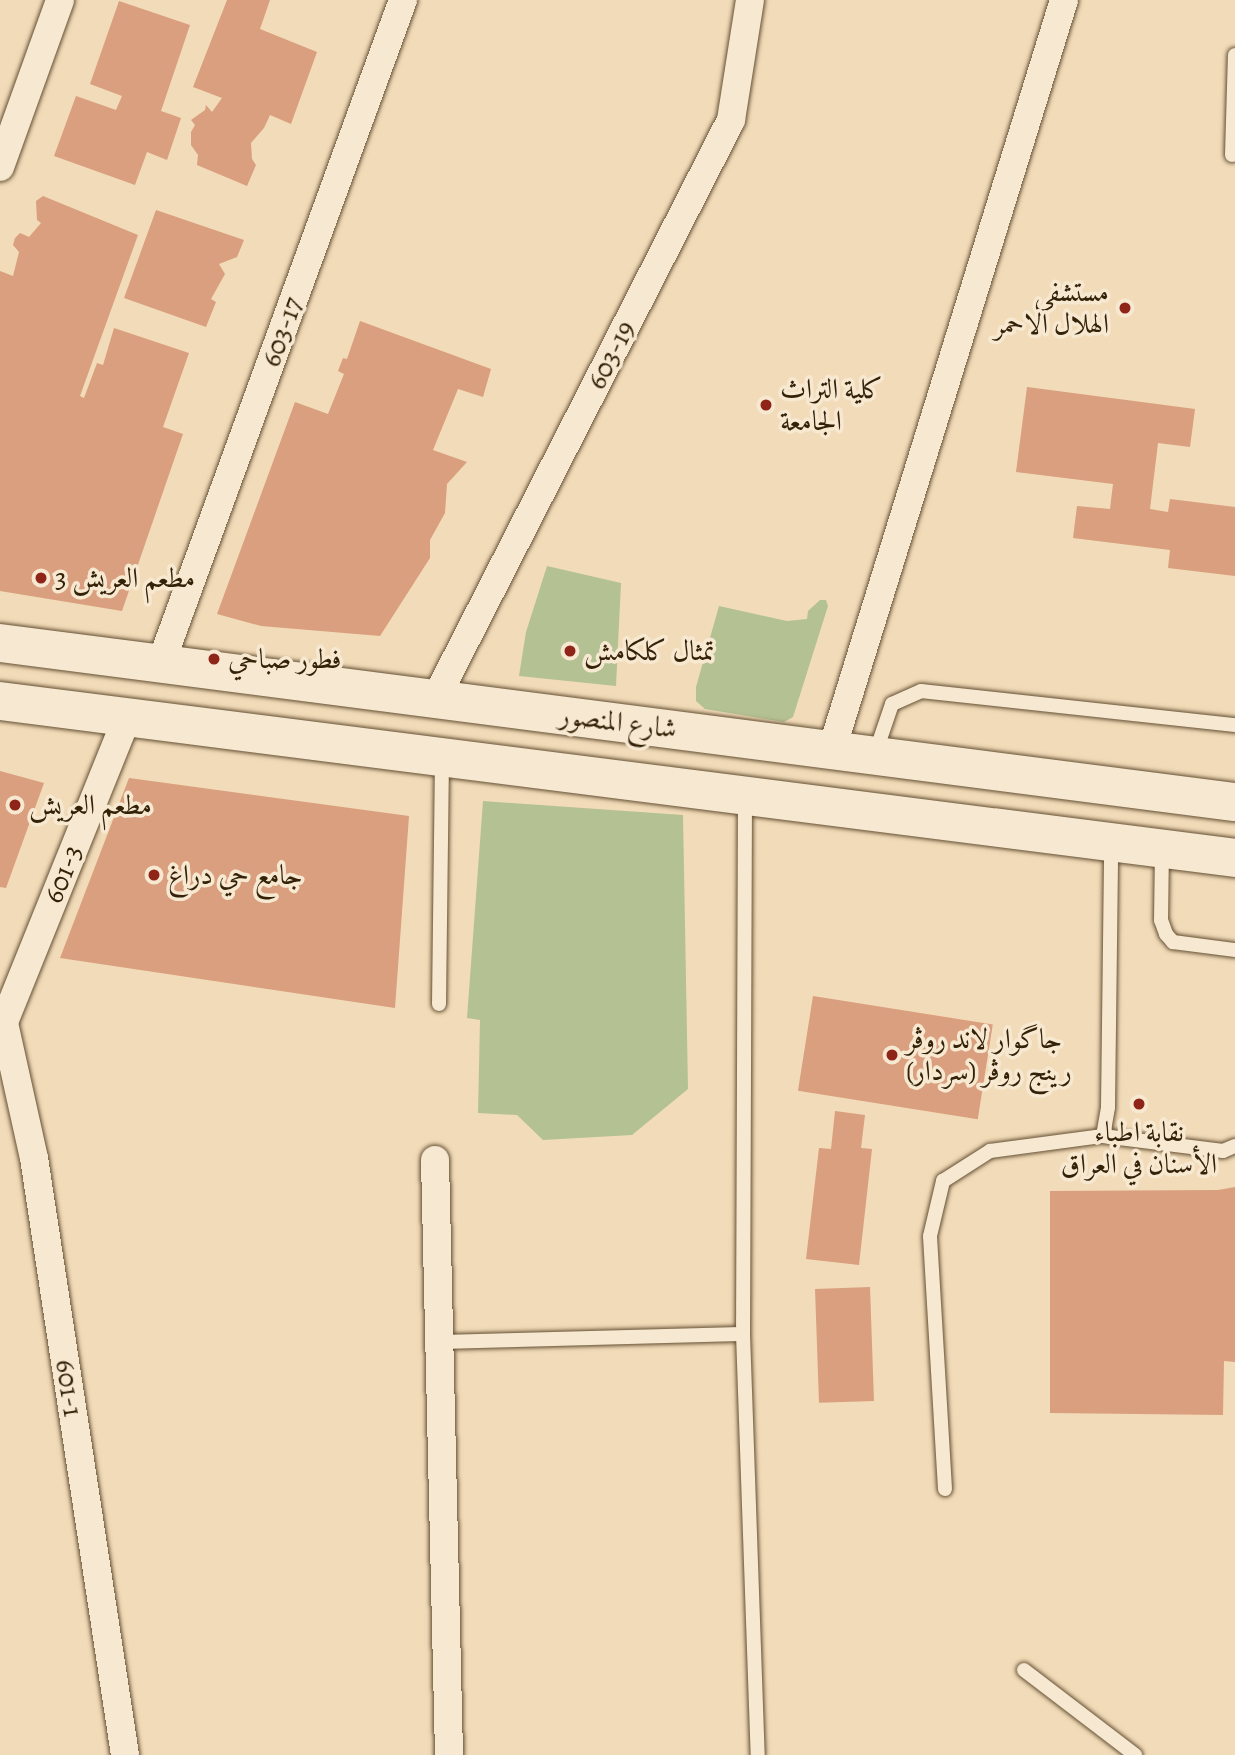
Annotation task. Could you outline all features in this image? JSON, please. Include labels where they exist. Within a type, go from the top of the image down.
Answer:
[{"type":"main road","name":"شارع المنصور","points":[[0,643],[1235,802]]},
{"type":"main road","name":"شارع المنصور","points":[[0,701],[1235,858]]},
{"type":"street","points":[[0,167],[60,0]]},
{"type":"street","name":"603-17","points":[[161,663],[403,0]]},
{"type":"street","name":"603-19","points":[[436,698],[731,120],[750,0]]},
{"type":"street","points":[[832,749],[1064,0]]},
{"type":"street","name":"601-3","points":[[2,1027],[127,717]]},
{"type":"street","name":"601-1","points":[[2,1027],[34,1158],[125,1755]]},
{"type":"street","points":[[435,1160],[449,1755]]},
{"type":"lane","points":[[1232,155],[1235,55]]},
{"type":"lane","points":[[874,755],[892,705],[921,691],[1235,725]]},
{"type":"lane","points":[[439,1004],[442,757]]},
{"type":"lane","points":[[745,795],[743,1334],[758,1755]]},
{"type":"lane","points":[[1102,1136],[1108,1107],[1111,842]]},
{"type":"lane","points":[[1162,849],[1161,920],[1166,934],[1173,942],[1235,950]]},
{"type":"lane","points":[[945,1489],[930,1237],[943,1181],[990,1151],[1102,1136],[1223,1151],[1235,1146]]},
{"type":"lane","points":[[439,1342],[743,1334]]},
{"type":"lane","points":[[1024,1670],[1135,1755]]},
{"type":"green space","points":[[547,566],[621,583],[616,686],[519,676],[526,632]]},
{"type":"green space","points":[[820,600],[826,600],[828,606],[793,717],[784,722],[705,709],[696,701],[696,687],[719,606],[787,621],[807,619],[808,611]]},
{"type":"green space","points":[[483,801],[683,815],[688,1089],[632,1135],[543,1140],[517,1115],[478,1113],[480,1020],[467,1018]]},
{"type":"building","points":[[227,0],[270,0],[260,29],[317,52],[291,124],[270,115],[264,128],[251,143],[252,159],[256,165],[247,186],[197,165],[198,155],[191,145],[191,132],[195,125],[191,120],[205,110],[206,105],[212,112],[222,98],[193,87]]},
{"type":"building","points":[[119,1],[190,25],[161,111],[181,118],[167,160],[147,152],[135,185],[54,156],[76,96],[116,110],[122,96],[90,84]]},
{"type":"building","points":[[43,196],[138,235],[80,396],[84,398],[97,363],[103,365],[114,328],[189,353],[163,427],[183,434],[122,611],[0,591],[0,271],[13,276],[19,252],[13,245],[15,238],[20,233],[29,237],[41,223],[37,220],[36,201]]},
{"type":"building","points":[[156,210],[244,240],[237,257],[219,264],[225,274],[211,299],[216,302],[206,327],[124,298]]},
{"type":"building","points":[[360,321],[491,369],[483,397],[458,389],[433,450],[467,462],[447,484],[445,513],[430,540],[430,558],[380,636],[261,626],[217,614],[295,402],[328,414],[344,374],[338,371],[343,358],[347,359]]},
{"type":"building","points":[[1027,387],[1195,409],[1190,447],[1158,443],[1150,509],[1168,512],[1170,499],[1235,507],[1235,576],[1168,568],[1170,550],[1073,538],[1077,506],[1110,509],[1113,484],[1016,472]]},
{"type":"building","points":[[0,771],[44,783],[6,888],[0,887]]},
{"type":"building","points":[[129,778],[409,816],[395,1008],[60,958]]},
{"type":"building","points":[[813,996],[993,1024],[978,1119],[798,1091]]},
{"type":"building","points":[[835,1111],[865,1115],[861,1148],[872,1149],[859,1265],[806,1259],[819,1148],[831,1149]]},
{"type":"building","points":[[1235,1187],[1235,1362],[1224,1361],[1223,1415],[1050,1413],[1050,1191],[1218,1190]]},
{"type":"building","points":[[870,1287],[874,1401],[819,1403],[815,1289]]},
{"type":"place","name":"مستشفى الهلال الاحمر","points":[[1125,308]]},
{"type":"place","name":"كلية التراث الجامعة","points":[[766,405]]},
{"type":"place","name":"مطعم العريش 3","points":[[41,578]]},
{"type":"place","name":"تمثال كلكامش","points":[[570,651]]},
{"type":"place","name":"فطور صباحي","points":[[214,659]]},
{"type":"place","name":"مطعم العريش","points":[[15,805]]},
{"type":"place","name":"جامع حي دراغ","points":[[154,875]]},
{"type":"place","name":"جاگوار لاند روڤر رينج روڤر (سردار)","points":[[892,1055]]},
{"type":"place","name":"نقابة اطباء الأسنان في العراق","points":[[1139,1104]]}]
